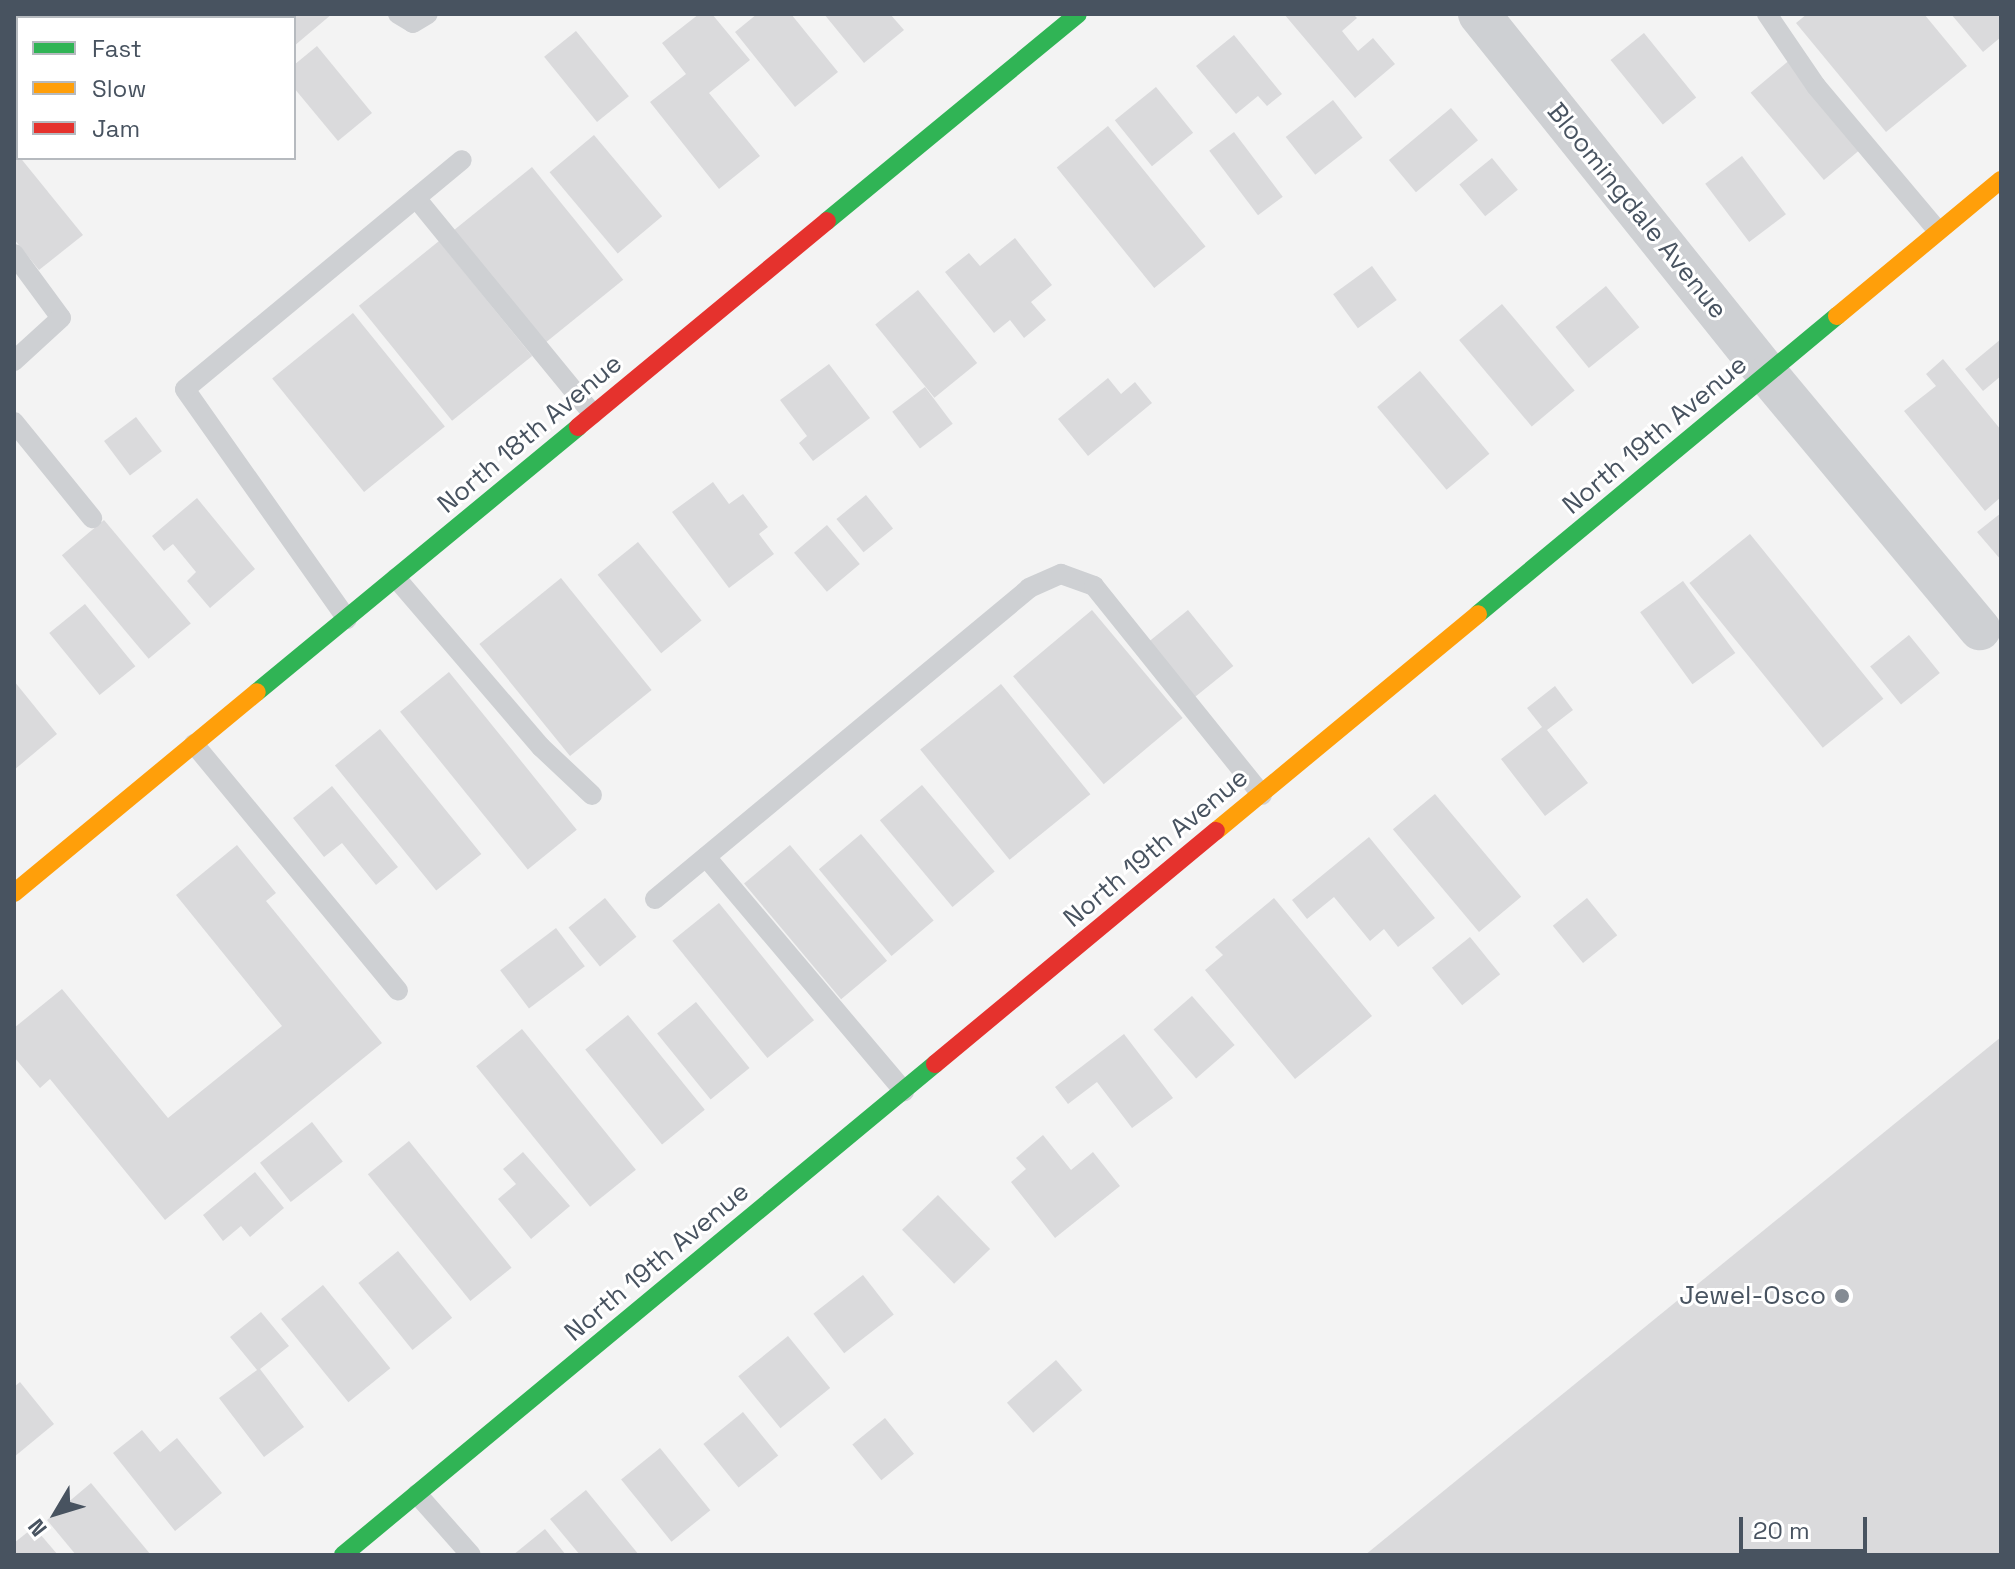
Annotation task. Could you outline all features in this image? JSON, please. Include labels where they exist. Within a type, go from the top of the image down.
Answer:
[{"type":"street","name":"North 18th Avenue","points":[[14,893],[1078,14]]},
{"type":"street","name":"Bloomingdale Avenue","points":[[1479,14],[1768,375],[1980,629]]},
{"type":"street","name":"North 19th Avenue","points":[[343,1555],[2001,180]]},
{"type":"lane","points":[[398,14],[413,23],[428,14]]},
{"type":"lane","points":[[1767,14],[1816,86],[1938,231]]},
{"type":"lane","points":[[347,619],[185,389],[462,160]]},
{"type":"lane","points":[[416,198],[593,414]]},
{"type":"lane","points":[[14,254],[61,318],[14,361]]},
{"type":"lane","points":[[14,422],[92,518]]},
{"type":"lane","points":[[655,899],[1029,588],[1061,574],[1094,586],[1262,795]]},
{"type":"lane","points":[[396,578],[541,747],[592,795]]},
{"type":"lane","points":[[194,744],[398,991]]},
{"type":"lane","points":[[706,857],[904,1091]]},
{"type":"lane","points":[[417,1494],[471,1555]]},
{"type":"building","points":[[129,14],[196,14],[196,16]]},
{"type":"building","points":[[228,14],[332,14],[296,44],[296,16]]},
{"type":"building","points":[[699,14],[712,14],[750,60],[709,93],[760,156],[719,189],[650,102],[686,74],[662,43]]},
{"type":"building","points":[[757,14],[791,14],[838,72],[795,107],[735,32]]},
{"type":"building","points":[[824,14],[890,14],[904,30],[864,63]]},
{"type":"building","points":[[1284,14],[1353,14],[1357,18],[1342,31],[1358,51],[1373,38],[1395,64],[1355,98]]},
{"type":"building","points":[[1807,14],[1924,14],[1967,66],[1886,132],[1796,23]]},
{"type":"building","points":[[1951,14],[2001,14],[2001,37],[1983,52]]},
{"type":"building","points":[[576,31],[629,96],[597,122],[544,57]]},
{"type":"building","points":[[1644,33],[1696,98],[1663,125],[1611,60]]},
{"type":"building","points":[[1234,35],[1282,94],[1267,106],[1258,96],[1236,114],[1196,66]]},
{"type":"building","points":[[317,46],[372,113],[338,141],[296,90],[296,63]]},
{"type":"building","points":[[1792,58],[1865,145],[1824,180],[1751,93]]},
{"type":"building","points":[[1156,87],[1193,133],[1152,166],[1115,120]]},
{"type":"building","points":[[1333,100],[1363,138],[1315,175],[1286,137]]},
{"type":"building","points":[[1451,108],[1478,140],[1416,192],[1389,160]]},
{"type":"building","points":[[1108,126],[1206,246],[1154,288],[1057,168]]},
{"type":"building","points":[[1234,132],[1283,197],[1258,215],[1209,151]]},
{"type":"building","points":[[594,135],[662,216],[618,253],[550,172]]},
{"type":"building","points":[[14,150],[16,160],[22,160],[83,235],[39,270],[14,239]]},
{"type":"building","points":[[1742,156],[1786,214],[1749,242],[1705,184]]},
{"type":"building","points":[[1492,158],[1518,190],[1485,216],[1459,184]]},
{"type":"building","points":[[532,167],[623,280],[543,345],[452,232]]},
{"type":"building","points":[[1015,238],[1052,285],[1031,302],[1046,320],[1024,338],[1010,320],[994,333],[945,272],[969,253],[980,266]]},
{"type":"building","points":[[439,241],[532,356],[452,421],[359,306]]},
{"type":"building","points":[[1372,266],[1397,300],[1358,328],[1333,294]]},
{"type":"building","points":[[1606,286],[1639,327],[1589,368],[1555,327]]},
{"type":"building","points":[[918,290],[977,363],[934,398],[875,325]]},
{"type":"building","points":[[1502,304],[1575,391],[1532,427],[1459,340]]},
{"type":"building","points":[[353,313],[445,426],[364,492],[272,378]]},
{"type":"building","points":[[2001,339],[2001,376],[1983,391],[1965,369]]},
{"type":"building","points":[[1943,359],[2001,430],[2001,497],[1985,511],[1904,411],[1936,386],[1926,374]]},
{"type":"building","points":[[829,364],[870,418],[813,461],[799,443],[807,436],[780,400]]},
{"type":"building","points":[[1420,371],[1489,454],[1447,490],[1377,407]]},
{"type":"building","points":[[1108,378],[1121,394],[1135,382],[1152,403],[1088,456],[1058,419]]},
{"type":"building","points":[[925,387],[953,424],[920,448],[892,412]]},
{"type":"building","points":[[136,417],[162,451],[130,475],[104,441]]},
{"type":"building","points":[[713,482],[729,504],[743,494],[768,527],[759,534],[774,554],[729,588],[672,512]]},
{"type":"building","points":[[866,495],[893,528],[864,552],[836,519]]},
{"type":"building","points":[[197,498],[255,569],[210,608],[187,581],[196,572],[173,544],[164,551],[152,536]]},
{"type":"building","points":[[2001,513],[2001,560],[1977,532]]},
{"type":"building","points":[[104,520],[191,623],[149,659],[62,555]]},
{"type":"building","points":[[827,525],[860,564],[827,592],[794,553]]},
{"type":"building","points":[[1750,534],[1883,699],[1823,748],[1689,583]]},
{"type":"building","points":[[638,542],[702,620],[661,653],[598,575]]},
{"type":"building","points":[[561,578],[652,690],[570,756],[479,644]]},
{"type":"building","points":[[1683,581],[1735,653],[1692,684],[1640,612]]},
{"type":"building","points":[[85,604],[135,666],[100,695],[49,633]]},
{"type":"building","points":[[1092,610],[1183,718],[1104,784],[1013,676]]},
{"type":"building","points":[[1188,610],[1233,666],[1194,698],[1148,642]]},
{"type":"building","points":[[1909,635],[1940,673],[1901,705],[1870,666]]},
{"type":"building","points":[[449,672],[577,830],[528,869],[400,712]]},
{"type":"building","points":[[14,681],[57,734],[14,770]]},
{"type":"building","points":[[1001,684],[1090,794],[1010,860],[920,749]]},
{"type":"building","points":[[1555,686],[1573,710],[1547,730],[1588,783],[1545,816],[1501,759],[1542,727],[1527,708]]},
{"type":"building","points":[[380,729],[481,854],[436,891],[335,766]]},
{"type":"building","points":[[922,785],[995,872],[953,907],[880,820]]},
{"type":"building","points":[[332,786],[398,867],[376,885],[342,843],[324,857],[293,818]]},
{"type":"building","points":[[1435,794],[1521,897],[1479,932],[1393,829]]},
{"type":"building","points":[[861,834],[934,921],[892,956],[819,869]]},
{"type":"building","points":[[1369,837],[1435,918],[1398,947],[1384,929],[1370,941],[1334,897],[1307,919],[1292,900]]},
{"type":"building","points":[[237,845],[276,893],[266,901],[382,1043],[165,1220],[50,1079],[40,1088],[14,1057],[14,1028],[62,989],[168,1118],[282,1026],[176,895]]},
{"type":"building","points":[[790,845],[887,961],[841,999],[744,884]]},
{"type":"building","points":[[605,898],[636,937],[600,966],[568,928]]},
{"type":"building","points":[[1274,898],[1372,1016],[1295,1079],[1205,970],[1223,955],[1215,947]]},
{"type":"building","points":[[1587,898],[1617,935],[1583,963],[1553,926]]},
{"type":"building","points":[[719,903],[814,1020],[767,1058],[672,941]]},
{"type":"building","points":[[556,928],[585,966],[529,1008],[500,970]]},
{"type":"building","points":[[1470,937],[1500,974],[1462,1005],[1432,968]]},
{"type":"building","points":[[1192,996],[1235,1045],[1196,1079],[1154,1029]]},
{"type":"building","points":[[696,1002],[749,1068],[711,1100],[657,1033]]},
{"type":"building","points":[[628,1015],[705,1110],[662,1144],[585,1050]]},
{"type":"building","points":[[522,1029],[636,1170],[590,1207],[476,1066]]},
{"type":"building","points":[[1124,1034],[1173,1098],[1132,1128],[1097,1082],[1068,1104],[1055,1087]]},
{"type":"building","name":"Jewel-Osco","points":[[2001,1037],[2001,1555],[1365,1555]]},
{"type":"building","points":[[312,1122],[343,1161],[291,1202],[260,1163]]},
{"type":"building","points":[[1043,1135],[1071,1170],[1093,1152],[1120,1186],[1055,1238],[1011,1182],[1026,1169],[1016,1158]]},
{"type":"building","points":[[409,1141],[512,1268],[470,1301],[368,1174]]},
{"type":"building","points":[[523,1152],[570,1206],[531,1239],[498,1199],[516,1184],[503,1169]]},
{"type":"building","points":[[255,1172],[284,1208],[250,1237],[241,1226],[223,1241],[203,1215]]},
{"type":"building","points":[[938,1195],[990,1249],[954,1284],[902,1230]]},
{"type":"building","points":[[398,1251],[452,1318],[412,1350],[358,1283]]},
{"type":"building","points":[[863,1275],[894,1314],[844,1353],[813,1314]]},
{"type":"building","points":[[323,1285],[390,1368],[348,1402],[281,1319]]},
{"type":"building","points":[[261,1312],[289,1346],[260,1369],[304,1427],[264,1457],[219,1398],[257,1370],[230,1337]]},
{"type":"building","points":[[788,1336],[830,1388],[780,1428],[738,1376]]},
{"type":"building","points":[[1056,1360],[1082,1390],[1033,1433],[1007,1403]]},
{"type":"building","points":[[20,1382],[54,1424],[14,1457],[14,1387]]},
{"type":"building","points":[[743,1412],[778,1456],[739,1488],[703,1444]]},
{"type":"building","points":[[885,1418],[914,1454],[881,1480],[852,1444]]},
{"type":"building","points":[[142,1430],[160,1452],[177,1438],[222,1493],[175,1531],[113,1453]]},
{"type":"building","points":[[660,1448],[710,1510],[671,1542],[621,1479]]},
{"type":"building","points":[[91,1483],[151,1555],[76,1555],[47,1520]]},
{"type":"building","points":[[586,1490],[639,1555],[580,1555],[550,1519]]},
{"type":"building","points":[[34,1527],[58,1555],[14,1555],[14,1543]]},
{"type":"building","points":[[545,1529],[566,1555],[513,1555]]},
{"type":"traffic: fast","points":[[827,221],[1078,14]]},
{"type":"traffic: fast","points":[[1478,614],[1837,316]]},
{"type":"traffic: fast","points":[[257,692],[578,427]]},
{"type":"traffic: fast","points":[[343,1555],[935,1064]]},
{"type":"traffic: slow","points":[[1837,316],[2001,180]]},
{"type":"traffic: slow","points":[[1216,831],[1478,614]]},
{"type":"traffic: slow","points":[[14,893],[257,692]]},
{"type":"traffic: jam","points":[[578,427],[827,221]]},
{"type":"traffic: jam","points":[[935,1064],[1216,831]]},
{"type":"place","name":"Jewel-Osco","points":[[1842,1296]]}]
